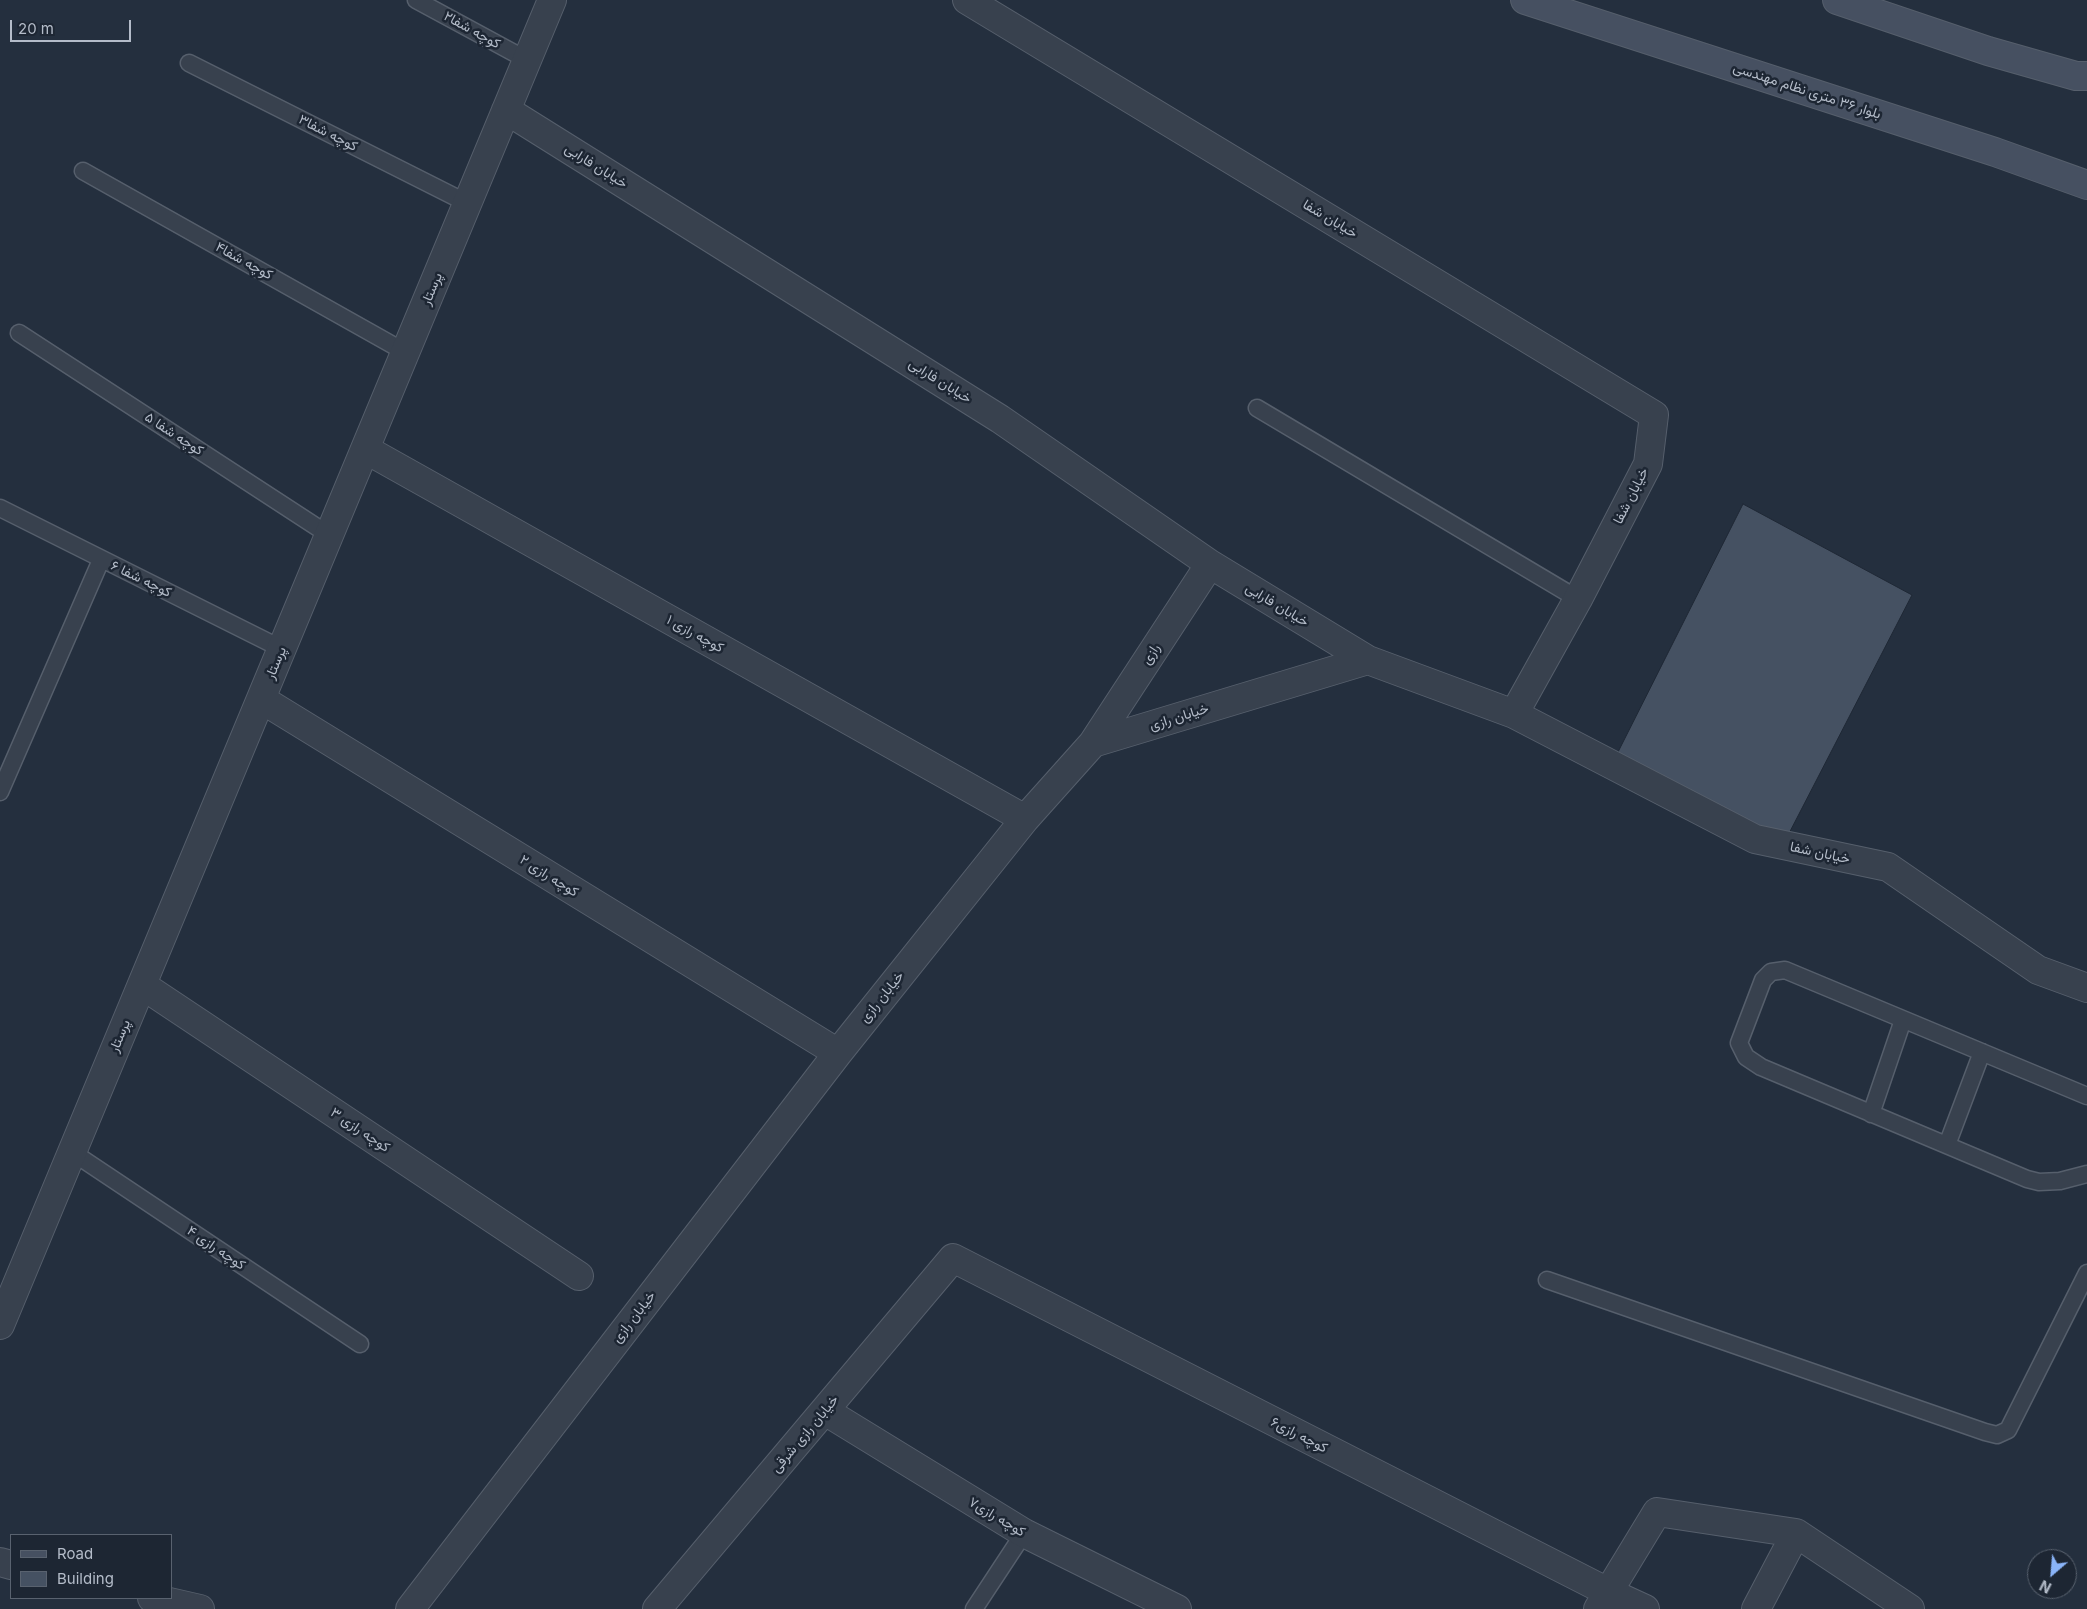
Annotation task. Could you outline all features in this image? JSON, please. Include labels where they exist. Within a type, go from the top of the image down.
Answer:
[{"type":"main road","name":"بلوار ۳۶ متری نظام مهندسی","points":[[1526,0],[1995,152],[2087,185]]},
{"type":"main road","points":[[1837,0],[1988,51],[2076,76],[2087,76]]},
{"type":"street","name":"پرستار","points":[[0,1325],[552,0]]},
{"type":"street","name":"خیابان شفا","points":[[967,0],[1654,415],[1648,464],[1578,600],[1514,714],[1755,839],[1888,867],[2038,970],[2087,988]]},
{"type":"street","name":"خیابان فارابی","points":[[506,110],[1000,419],[1210,564],[1368,660]]},
{"type":"street","name":"کوچه رازی ۱","points":[[365,449],[1024,820]]},
{"type":"street","name":"رازی","points":[[1093,743],[1210,564]]},
{"type":"street","name":"خیابان رازی","points":[[410,1609],[838,1053],[1024,820],[1093,743],[1368,660]]},
{"type":"street","points":[[1368,660],[1514,714]]},
{"type":"street","name":"کوچه رازی ۲","points":[[260,699],[838,1053]]},
{"type":"street","name":"کوچه رازی ۳","points":[[142,985],[578,1276]]},
{"type":"street","name":"خیابان رازی شرقی","points":[[657,1609],[953,1258]]},
{"type":"street","name":"کوچه رازی۶","points":[[953,1258],[1603,1601],[1645,1609]]},
{"type":"street","name":"کوچه رازی۷","points":[[825,1411],[1024,1534],[1177,1609]]},
{"type":"street","points":[[1603,1601],[1656,1512],[1796,1533],[1910,1609]]},
{"type":"street","points":[[1756,1609],[1796,1533]]},
{"type":"street","points":[[156,1599],[200,1609]]},
{"type":"lane","name":"کوچه شفا۲","points":[[416,0],[527,60]]},
{"type":"lane","name":"کوچه شفا۳","points":[[189,63],[467,203]]},
{"type":"lane","name":"کوچه شفا۴","points":[[83,171],[406,352]]},
{"type":"lane","name":"کوچه شفا ۵","points":[[19,333],[329,535]]},
{"type":"lane","points":[[1257,408],[1578,600]]},
{"type":"lane","name":"کوچه شفا ۶","points":[[0,508],[282,650]]},
{"type":"lane","points":[[0,792],[101,560]]},
{"type":"lane","points":[[2087,1096],[1785,970],[1772,972],[1763,980],[1739,1042],[1746,1057],[1761,1067],[2026,1179],[2039,1182],[2060,1181],[2087,1174]]},
{"type":"lane","points":[[1871,1114],[1903,1020]]},
{"type":"lane","points":[[1947,1145],[1982,1052]]},
{"type":"lane","name":"کوچه رازی ۴","points":[[72,1152],[360,1344]]},
{"type":"lane","points":[[1547,1280],[1997,1435],[2008,1430],[2087,1273]]},
{"type":"lane","points":[[974,1609],[1024,1534]]},
{"type":"building","points":[[1743,504],[1912,595],[1783,845],[1617,754]]}]
